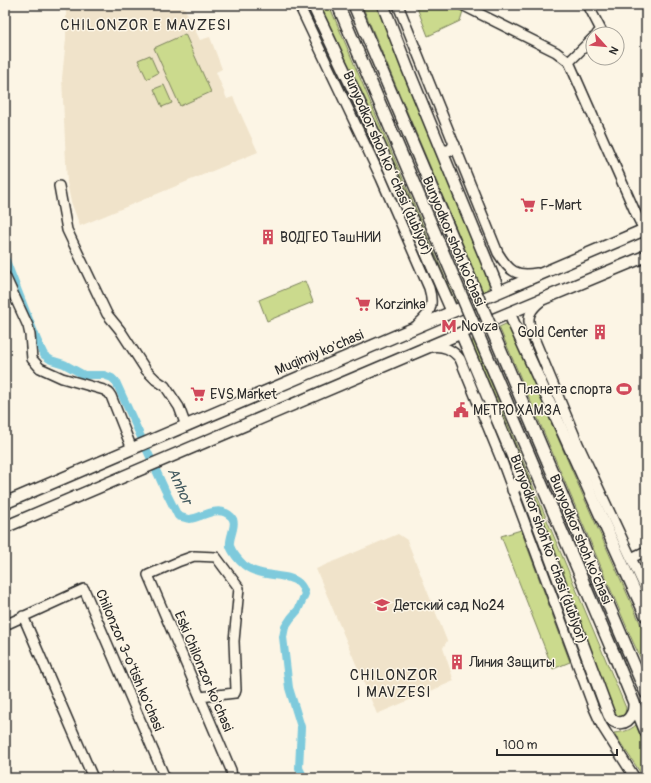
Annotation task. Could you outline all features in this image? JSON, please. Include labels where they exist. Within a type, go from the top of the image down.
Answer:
[{"type":"main road","points":[[313,5],[374,131],[452,311]]},
{"type":"main road","name":"Bunyodkor shoh ko'chasi","points":[[338,5],[646,732]]},
{"type":"main road","name":"Bunyodkor shoh ko'chasi","points":[[354,5],[646,693]]},
{"type":"main road","points":[[383,5],[499,291]]},
{"type":"main road","points":[[441,149],[449,151],[454,144]]},
{"type":"main road","name":"Muqimiy ko'chasi","points":[[5,503],[452,311],[645,230]]},
{"type":"main road","points":[[5,527],[646,256]]},
{"type":"main road","points":[[509,313],[646,616]]},
{"type":"main road","points":[[461,333],[515,462],[519,488],[611,719],[614,722],[619,723],[629,719],[632,714],[634,704]]},
{"type":"street","name":"Bunyodkor shoh koʻchasi (dublyor)","points":[[299,5],[381,178],[429,288],[432,300],[430,311],[425,318],[412,329]]},
{"type":"street","points":[[398,5],[498,253],[506,265],[513,271],[520,274],[546,271]]},
{"type":"street","points":[[462,5],[556,52],[569,62],[637,216],[645,230]]},
{"type":"street","points":[[588,5],[599,26]]},
{"type":"street","points":[[569,62],[585,46]]},
{"type":"street","points":[[58,186],[67,230],[107,314],[120,330],[146,370],[156,380],[165,386],[179,407],[186,426]]},
{"type":"street","points":[[5,276],[28,326],[32,359],[40,368],[62,378],[98,388],[109,393],[134,448]]},
{"type":"street","points":[[547,297],[530,313],[528,319],[530,328],[579,446],[645,586]]},
{"type":"street","name":"Bunyodkor shoh koʻchasi (dublyor)","points":[[427,348],[436,346],[444,347],[453,352],[460,359],[503,464],[519,488],[593,706],[602,726],[635,778]]},
{"type":"street","points":[[631,558],[646,551]]},
{"type":"street","name":"Eski Chilonzor ko'chasi","points":[[200,697],[235,693],[234,641],[239,588],[216,557],[194,556],[148,575],[231,770],[232,778]]},
{"type":"street","name":"Chilonzor 3-o'tish ko'chasi","points":[[5,625],[84,589],[165,778]]},
{"type":"street","points":[[23,616],[93,778]]},
{"type":"shaded area","points":[[66,5],[183,5],[200,40],[210,37],[222,69],[216,72],[227,99],[233,97],[258,152],[80,226],[71,202],[67,183],[62,78],[66,39]]},
{"type":"shaded area","name":"Детский сад №24","points":[[398,534],[407,540],[447,641],[443,648],[454,681],[377,714],[316,569]]},
{"type":"green space","points":[[319,5],[329,5],[456,303],[451,300],[383,139]]},
{"type":"green space","points":[[362,5],[378,5],[490,282],[488,288],[483,292]]},
{"type":"green space","points":[[416,5],[450,5],[463,11],[460,21],[428,36]]},
{"type":"green space","points":[[185,34],[211,92],[180,106],[154,48]]},
{"type":"green space","points":[[150,55],[158,73],[147,79],[138,60]]},
{"type":"green space","points":[[164,85],[172,103],[162,107],[154,89]]},
{"type":"green space","points":[[305,281],[313,302],[267,321],[259,300]]},
{"type":"green space","points":[[508,323],[646,636],[646,669],[633,642],[499,327]]},
{"type":"green space","points":[[473,339],[626,708],[625,713],[621,717],[615,716],[518,454],[472,345]]},
{"type":"green space","points":[[521,530],[570,662],[553,669],[501,536]]},
{"type":"green space","points":[[636,725],[646,748],[646,778],[644,778],[614,733],[626,731]]},
{"type":"waterway","name":"Anhor","points":[[5,258],[44,355],[51,360],[64,364],[84,375],[104,375],[112,378],[116,382],[178,516],[190,519],[217,511],[226,513],[231,516],[234,524],[230,546],[234,554],[242,563],[258,572],[294,580],[303,588],[305,594],[298,610],[285,627],[283,637],[289,688],[301,727],[299,768],[304,778]]},
{"type":"place","name":"F-Mart","points":[[528,205]]},
{"type":"place","name":"ВОДГЕО ТашНИИ","points":[[268,237]]},
{"type":"place","name":"Korzinka","points":[[363,304]]},
{"type":"place","name":"Novza","points":[[449,326]]},
{"type":"place","name":"Gold Center","points":[[600,332]]},
{"type":"place","name":"Планета спорта","points":[[624,389]]},
{"type":"place","name":"EVS Market","points":[[198,394]]},
{"type":"place","name":"МЕТРО ХАМЗА","points":[[461,410]]},
{"type":"place","name":"Детский сад №24","points":[[382,605]]},
{"type":"place","name":"Линия Защиты","points":[[457,662]]},
{"type":"district","name":"CHILONZOR E MAVZESI","points":[[146,25]]},
{"type":"district","name":"CHILONZOR I MAVZESI","points":[[394,684]]}]
